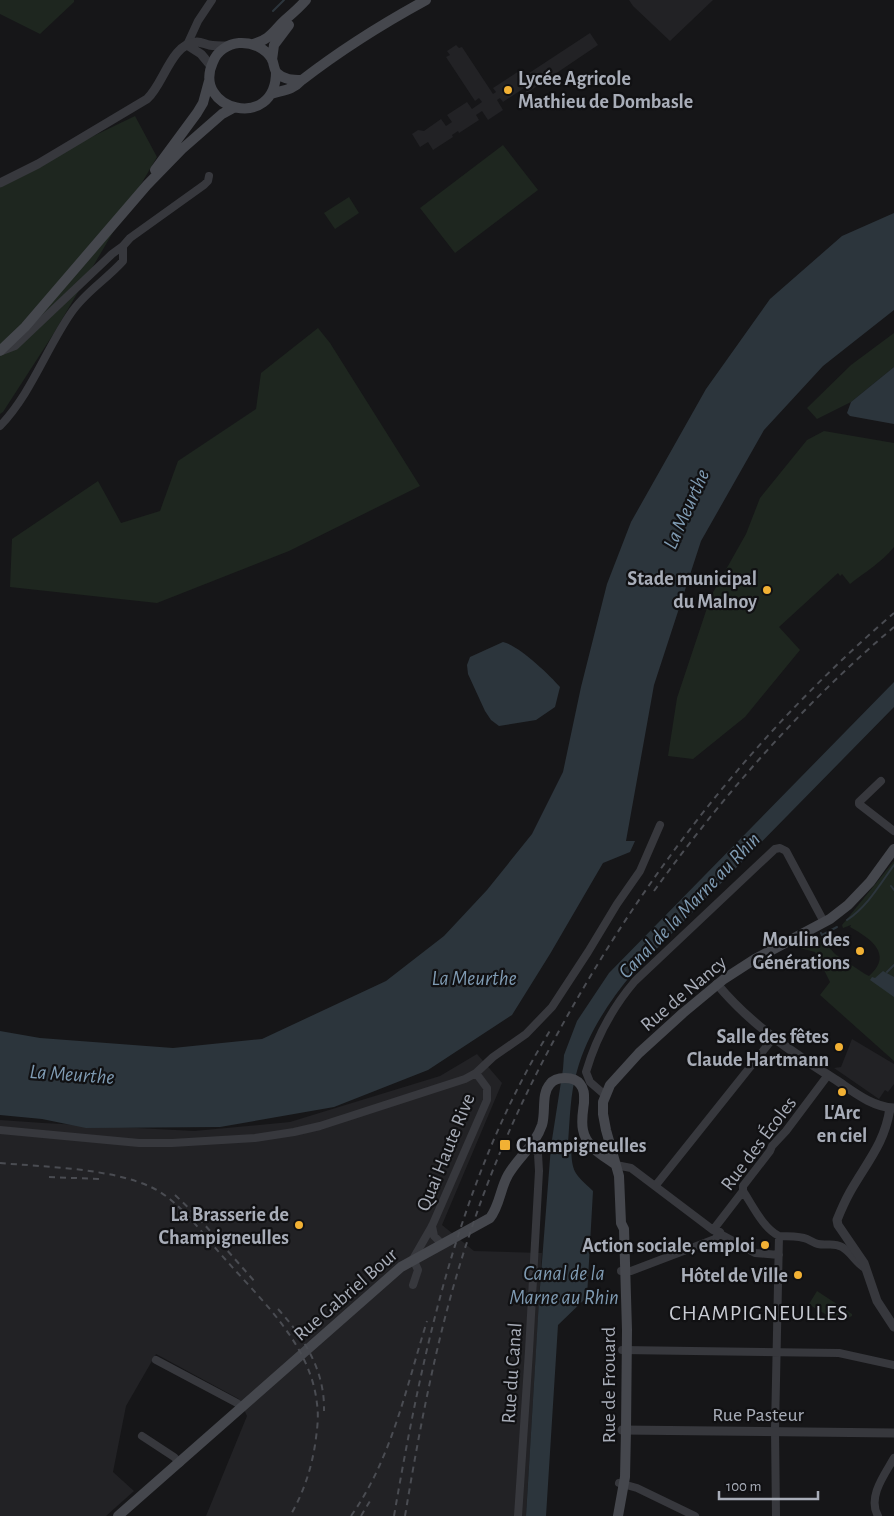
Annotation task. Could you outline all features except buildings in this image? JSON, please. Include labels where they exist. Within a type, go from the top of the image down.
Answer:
[{"type":"main road","points":[[272,60],[274,45],[306,0]]},
{"type":"main road","points":[[271,94],[293,88],[360,38],[426,0]]},
{"type":"main road","points":[[147,185],[181,134],[188,128],[203,103],[210,80],[211,66],[221,51],[236,43],[253,44],[267,39],[284,21],[296,12]]},
{"type":"main road","points":[[210,80],[212,88],[220,100],[233,108],[247,109],[266,100],[274,87],[276,72],[272,60],[267,53],[253,44]]},
{"type":"main road","points":[[276,72],[289,80],[302,80]]},
{"type":"main road","points":[[0,351],[25,327],[147,185],[222,114],[233,108]]},
{"type":"main road","name":"Rue de Nancy","points":[[605,1095],[610,1085],[639,1053],[717,984],[739,968],[824,922],[848,905],[859,894],[894,849]]},
{"type":"main road","name":"Rue Gabriel Bour","points":[[118,1516],[394,1272],[413,1259],[490,1218],[496,1208],[506,1178],[532,1144],[542,1124],[545,1093],[550,1084],[559,1078],[577,1081],[581,1085],[584,1094],[583,1129],[589,1142]]},
{"type":"main road","points":[[605,1095],[603,1114],[616,1165]]},
{"type":"main road","points":[[589,1142],[609,1140]]},
{"type":"main road","points":[[589,1142],[599,1154],[616,1165]]},
{"type":"main road","name":"Rue de Frouard","points":[[616,1165],[620,1180],[621,1223],[624,1229],[624,1430],[618,1516]]},
{"type":"main road","name":"Rue de Frouard","points":[[613,1516],[621,1483]]},
{"type":"street","points":[[187,45],[198,21],[212,0]]},
{"type":"street","points":[[0,183],[38,164],[147,99],[157,87],[174,55],[187,45],[196,42],[228,46]]},
{"type":"street","points":[[187,45],[201,54],[211,66]]},
{"type":"street","points":[[188,128],[190,143]]},
{"type":"street","points":[[0,351],[15,346],[130,238],[204,185],[208,181],[209,176]]},
{"type":"street","points":[[0,426],[19,403],[59,333],[77,306],[123,261],[123,246]]},
{"type":"street","points":[[881,781],[859,804],[894,831]]},
{"type":"street","points":[[0,1130],[139,1143],[255,1138],[320,1126],[465,1079],[476,1073],[494,1057],[526,1034],[552,1007],[640,871],[660,825]]},
{"type":"street","points":[[605,1095],[590,1082],[586,1072],[591,1053],[618,1003],[635,981],[775,849],[786,851],[824,922]]},
{"type":"street","points":[[717,984],[739,1009],[808,1063],[870,1101],[892,1108],[881,1142],[849,1194],[837,1220],[838,1225],[864,1263],[877,1300],[894,1326]]},
{"type":"street","points":[[656,1186],[774,1037]]},
{"type":"street","name":"Quai Haute Rive","points":[[438,1246],[432,1226],[487,1100],[487,1088],[476,1073]]},
{"type":"street","name":"Rue des Écoles","points":[[716,1231],[743,1191],[743,1186],[828,1075]]},
{"type":"street","name":"Rue du Canal","points":[[518,1516],[539,1171],[538,1154],[532,1144]]},
{"type":"street","points":[[616,1165],[631,1168],[716,1231],[754,1253],[779,1255]]},
{"type":"street","points":[[743,1191],[769,1229],[779,1236],[800,1237],[816,1244],[829,1243],[841,1246],[852,1255],[860,1266],[865,1268]]},
{"type":"street","points":[[413,1285],[418,1270],[413,1259],[432,1226]]},
{"type":"street","points":[[623,1271],[631,1271],[715,1238],[716,1231]]},
{"type":"street","points":[[427,1235],[430,1242],[438,1246]]},
{"type":"street","points":[[776,1516],[775,1432],[779,1236]]},
{"type":"street","points":[[624,1350],[839,1354],[894,1365]]},
{"type":"street","points":[[156,1360],[237,1403],[242,1408]]},
{"type":"street","name":"Rue Pasteur","points":[[624,1430],[894,1433]]},
{"type":"street","points":[[142,1436],[180,1463]]},
{"type":"street","points":[[878,1516],[874,1507],[876,1494],[894,1458]]},
{"type":"street","points":[[621,1483],[637,1488],[695,1516]]},
{"type":"shaded area","points":[[0,0],[74,0],[74,2],[40,34],[0,14]]},
{"type":"shaded area","points":[[629,0],[713,0],[670,41]]},
{"type":"shaded area","name":"Lycée Agricole Mathieu de Dombasle","points":[[590,33],[598,45],[527,93],[524,88],[503,102],[500,98],[497,100],[503,110],[488,120],[482,111],[476,115],[479,120],[459,133],[458,131],[452,135],[453,137],[433,150],[428,142],[420,147],[412,134],[418,130],[424,131],[441,119],[446,126],[452,122],[447,115],[467,102],[472,109],[482,102],[479,98],[475,101],[446,57],[450,55],[447,51],[456,45],[459,48],[462,47],[493,94],[496,92],[493,88],[519,71],[523,77]]},
{"type":"shaded area","points":[[135,116],[157,157],[54,333],[0,414],[0,181]]},
{"type":"shaded area","points":[[503,145],[538,190],[455,253],[420,208]]},
{"type":"shaded area","points":[[349,197],[359,213],[335,229],[324,213]]},
{"type":"shaded area","points":[[318,328],[330,343],[420,486],[289,551],[157,603],[10,587],[12,539],[98,481],[121,523],[160,511],[178,461],[256,409],[261,373]]},
{"type":"shaded area","points":[[894,333],[894,367],[851,402],[817,419],[807,408],[851,365]]},
{"type":"shaded area","name":"Stade municipal du Malnoy","points":[[824,431],[894,443],[894,547],[879,562],[850,584],[842,574],[840,576],[838,573],[779,627],[800,650],[745,717],[693,759],[668,756],[677,698],[711,596],[746,534],[760,498],[807,440]]},
{"type":"shaded area","points":[[894,861],[894,1061],[820,995],[830,982],[815,952],[796,947],[818,935],[835,954],[869,976],[879,961],[876,947],[865,936],[850,927],[851,925],[843,928],[842,925]]},
{"type":"shaded area","points":[[852,1039],[894,1064],[894,1084],[888,1092],[885,1090],[879,1099],[834,1068],[841,1067]]},
{"type":"shaded area","points":[[477,1054],[502,1083],[442,1225],[474,1251],[542,1253],[526,1516],[206,1516],[247,1416],[239,1399],[156,1354],[126,1406],[113,1472],[134,1491],[106,1516],[0,1516],[0,1120],[194,1131],[290,1122],[440,1076]]},
{"type":"shaded area","points":[[817,1291],[852,1314],[852,1316],[841,1319],[835,1318],[809,1304]]},
{"type":"water","name":"La Meurthe","points":[[894,213],[894,310],[823,366],[764,430],[701,541],[654,685],[626,841],[635,841],[630,852],[603,863],[512,1015],[428,1070],[334,1107],[220,1127],[86,1128],[42,1119],[0,1115],[0,1031],[40,1038],[173,1048],[262,1039],[386,981],[444,936],[487,890],[532,834],[563,772],[581,687],[607,584],[631,522],[706,389],[770,299],[842,236]]},
{"type":"water","points":[[894,367],[894,424],[850,416],[847,413],[851,402]]},
{"type":"water","points":[[503,642],[525,654],[560,687],[555,707],[536,720],[499,726],[491,720],[485,711],[468,674],[467,665],[470,657]]},
{"type":"water","name":"Canal de la Marne au Rhin","points":[[894,682],[894,707],[631,975],[606,1008],[586,1045],[573,1089],[568,1146],[571,1147],[575,1172],[593,1191],[587,1297],[558,1325],[546,1516],[526,1516],[539,1300],[551,1146],[564,1055],[577,1021],[609,973]]},
{"type":"water","points":[[883,971],[894,977],[894,997],[870,980]]},
{"type":"waterway","points":[[273,11],[284,0]]},
{"type":"waterway","points":[[847,920],[861,908],[879,887],[894,865]]},
{"type":"waterway","points":[[891,886],[894,890]]},
{"type":"waterway","points":[[821,933],[822,935],[837,927]]},
{"type":"waterway","points":[[887,972],[894,965]]},
{"type":"railway","points":[[405,1516],[440,1338],[470,1233],[483,1195],[513,1122],[566,1018],[637,902],[703,813],[774,729],[852,650],[894,613]]},
{"type":"railway","points":[[654,891],[708,820],[766,752],[828,687],[894,627]]},
{"type":"railway","points":[[394,1516],[418,1390],[432,1327],[449,1265],[469,1203],[492,1143],[519,1085],[551,1029]]},
{"type":"railway","points":[[0,1163],[98,1172],[136,1181],[153,1188],[173,1202],[192,1220],[283,1325],[305,1362],[313,1383],[318,1409],[315,1445],[311,1464],[303,1490],[290,1516]]},
{"type":"railway","points":[[49,1177],[99,1179]]},
{"type":"railway","points":[[175,1195],[196,1215],[256,1283]]},
{"type":"railway","points":[[278,1309],[304,1343],[317,1368],[321,1382],[324,1411]]},
{"type":"railway","points":[[351,1516],[365,1494],[388,1446],[405,1397],[427,1321]]},
{"type":"railway","points":[[361,1516],[370,1501]]},
{"type":"place","name":"Lycée Agricole Mathieu de Dombasle","points":[[508,90]]},
{"type":"place","name":"Stade municipal du Malnoy","points":[[767,590]]},
{"type":"place","name":"Moulin des Générations","points":[[860,951]]},
{"type":"place","name":"Salle des fêtes Claude Hartmann","points":[[839,1047]]},
{"type":"place","name":"L'Arc en ciel","points":[[842,1092]]},
{"type":"place","name":"Champigneulles","points":[[505,1145]]},
{"type":"place","name":"La Brasserie de Champigneulles","points":[[299,1225]]},
{"type":"place","name":"Action sociale, emploi","points":[[765,1245]]},
{"type":"place","name":"Hôtel de Ville","points":[[798,1275]]},
{"type":"district","name":"CHAMPIGNEULLES","points":[[759,1312]]}]
